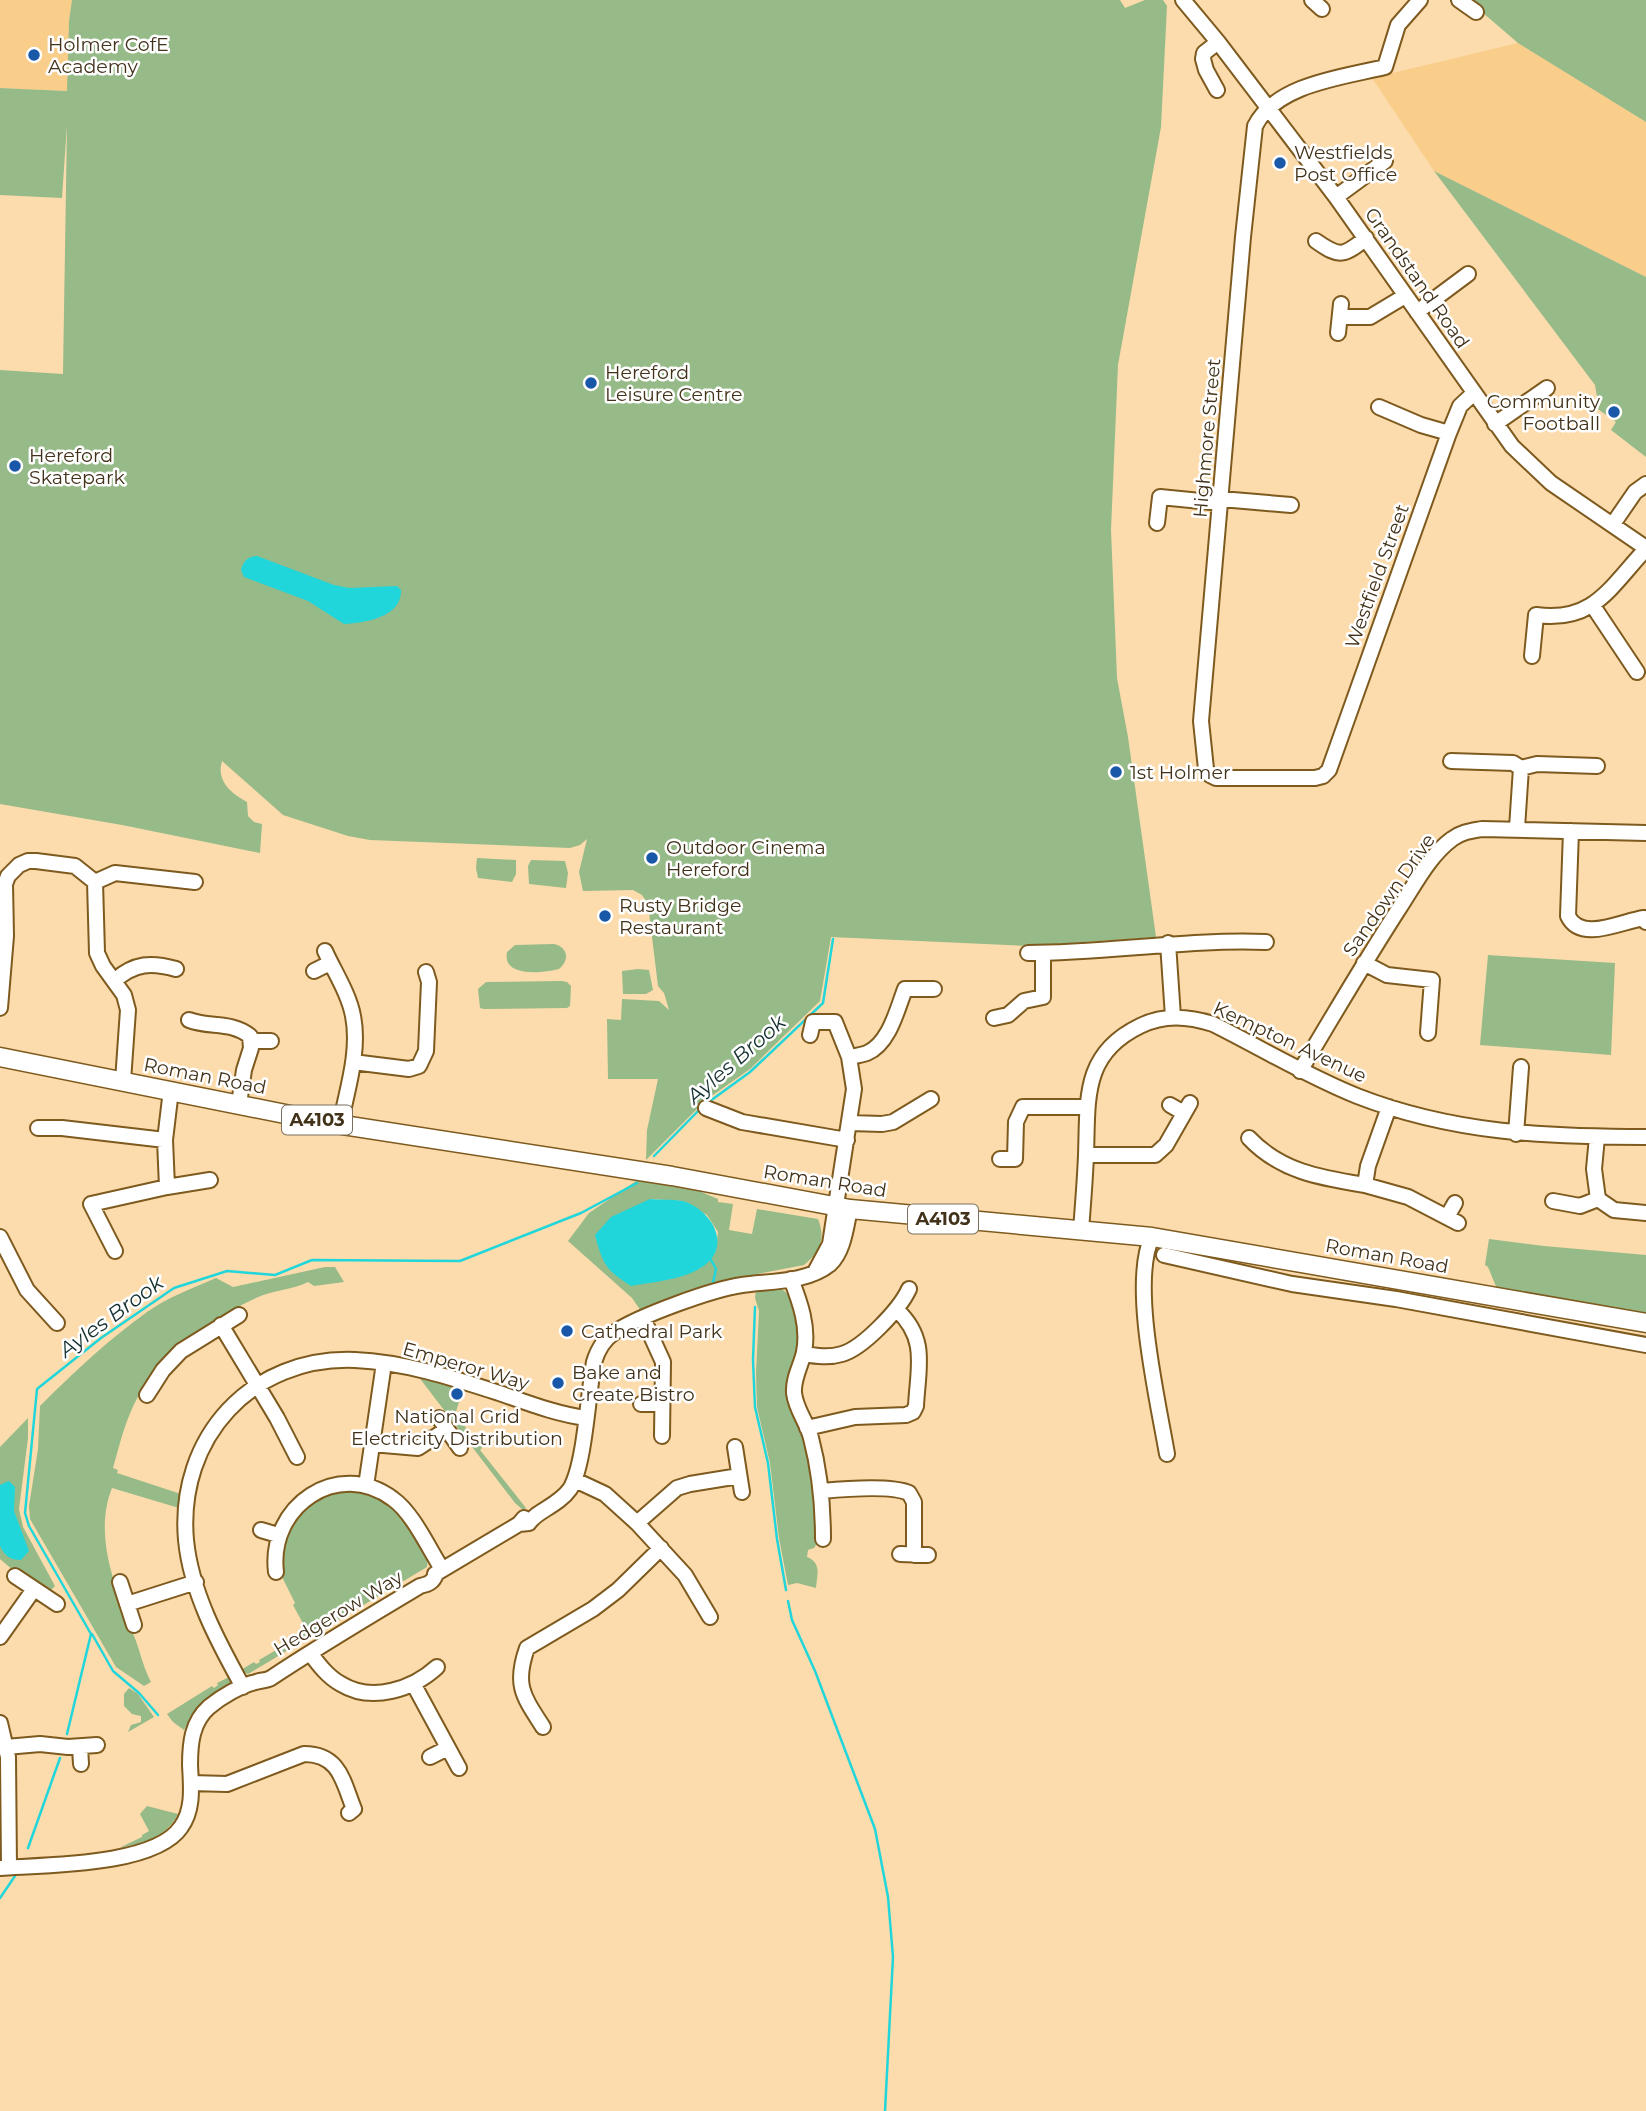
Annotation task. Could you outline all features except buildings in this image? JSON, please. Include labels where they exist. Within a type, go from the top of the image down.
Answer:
[{"type":"main road","name":"Roman Road","points":[[0,1057],[340,1125],[672,1176],[842,1208],[1152,1237],[1646,1323]]},
{"type":"street","name":"Grandstand Road","points":[[1183,0],[1218,41],[1336,197],[1512,446],[1535,470],[1646,548]]},
{"type":"street","points":[[1269,108],[1289,93],[1385,67],[1398,25],[1420,0]]},
{"type":"street","points":[[1459,0],[1476,12]]},
{"type":"street","points":[[1217,90],[1203,59],[1204,53],[1218,41]]},
{"type":"street","name":"Highmore Street","points":[[1210,775],[1206,769],[1201,721],[1253,134],[1259,118],[1269,108]]},
{"type":"street","points":[[1336,197],[1385,161]]},
{"type":"street","points":[[1317,241],[1332,252],[1340,254],[1348,252],[1366,238]]},
{"type":"street","points":[[1417,312],[1468,274]]},
{"type":"street","points":[[1338,332],[1340,310],[1370,317],[1405,296]]},
{"type":"street","points":[[1495,424],[1547,388]]},
{"type":"street","name":"Westfield Street","points":[[1210,775],[1216,778],[1315,778],[1323,776],[1329,770],[1449,433],[1461,407],[1474,393]]},
{"type":"street","points":[[1379,407],[1421,425],[1449,433]]},
{"type":"street","points":[[1613,524],[1635,492],[1646,484]]},
{"type":"street","points":[[1157,523],[1160,497],[1291,505]]},
{"type":"street","points":[[1532,656],[1536,615],[1563,617],[1580,613],[1592,606],[1646,548]]},
{"type":"street","points":[[1592,606],[1637,672]]},
{"type":"street","points":[[1451,761],[1513,763],[1521,768],[1537,764],[1597,766]]},
{"type":"street","points":[[1517,828],[1521,768]]},
{"type":"street","name":"Sandown Drive","points":[[1300,1071],[1413,887],[1451,839],[1464,832],[1482,829],[1517,828],[1646,834]]},
{"type":"street","points":[[1570,831],[1568,916],[1572,923],[1578,928],[1588,930],[1644,918],[1646,922]]},
{"type":"street","points":[[0,1008],[6,936],[5,884],[8,876],[27,861],[75,866],[95,882],[97,953],[124,995],[128,1010],[123,1081]]},
{"type":"street","points":[[95,882],[115,873],[195,882]]},
{"type":"street","points":[[1168,943],[1173,1017]]},
{"type":"street","points":[[994,1018],[1008,1015],[1024,1001],[1042,997],[1036,953],[1168,943],[1266,943]]},
{"type":"street","points":[[314,971],[328,957],[353,1015],[353,1062],[340,1125]]},
{"type":"street","points":[[1364,963],[1387,975],[1432,980],[1428,1033]]},
{"type":"street","points":[[115,980],[127,970],[141,965],[156,964],[176,969]]},
{"type":"street","points":[[353,1062],[409,1069],[419,1066],[426,1051],[429,982],[426,972]]},
{"type":"street","points":[[849,1057],[868,1053],[882,1039],[895,1018],[905,989],[934,989]]},
{"type":"street","name":"Kempton Avenue","points":[[1081,1230],[1091,1077],[1112,1044],[1145,1024],[1173,1017],[1213,1024],[1300,1071],[1389,1107],[1466,1127],[1516,1134],[1646,1137]]},
{"type":"street","points":[[188,1020],[239,1028],[250,1036],[252,1041],[239,1104]]},
{"type":"street","points":[[710,1617],[685,1575],[637,1522],[605,1494],[575,1480],[592,1373],[597,1352],[615,1332],[643,1318],[721,1290],[791,1279],[816,1270],[830,1244],[842,1208],[854,1089],[849,1057],[835,1022],[813,1021],[810,1035]]},
{"type":"street","points":[[252,1041],[271,1041]]},
{"type":"street","points":[[1516,1134],[1521,1067]]},
{"type":"street","points":[[167,1187],[165,1140],[171,1090]]},
{"type":"street","points":[[850,1123],[893,1122],[931,1099]]},
{"type":"street","points":[[1086,1155],[1155,1155],[1166,1145],[1187,1108],[1170,1105]]},
{"type":"street","points":[[1000,1159],[1015,1159],[1016,1122],[1023,1107],[1087,1107]]},
{"type":"street","points":[[1365,1185],[1368,1166],[1389,1107]]},
{"type":"street","points":[[706,1108],[743,1122],[847,1140]]},
{"type":"street","points":[[38,1128],[62,1128],[165,1140]]},
{"type":"street","points":[[1597,1137],[1594,1170],[1598,1199],[1614,1210],[1646,1213]]},
{"type":"street","points":[[1250,1138],[1264,1152],[1306,1174],[1365,1185],[1408,1198],[1453,1220],[1455,1203]]},
{"type":"street","points":[[115,1251],[91,1204],[210,1180]]},
{"type":"street","points":[[1553,1201],[1580,1206],[1598,1199]]},
{"type":"street","points":[[0,1237],[27,1290],[55,1325]]},
{"type":"street","points":[[1152,1237],[1145,1254],[1145,1317],[1167,1454]]},
{"type":"street","points":[[1164,1255],[1311,1287],[1396,1299],[1646,1345]]},
{"type":"street","points":[[1311,1287],[1316,1264]]},
{"type":"street","points":[[791,1279],[805,1326],[804,1354],[795,1381],[794,1394],[807,1428],[822,1491],[823,1539]]},
{"type":"street","points":[[804,1354],[833,1357],[846,1353],[897,1310],[909,1289]]},
{"type":"street","points":[[807,1428],[855,1417],[906,1415],[913,1412],[918,1347],[916,1334],[912,1324],[897,1310]]},
{"type":"street","points":[[147,1395],[163,1370],[181,1351],[239,1315]]},
{"type":"street","points":[[643,1318],[663,1362],[662,1436]]},
{"type":"street","points":[[221,1325],[258,1385],[297,1457]]},
{"type":"street","name":"Emperor Way","points":[[250,1684],[216,1637],[196,1582],[188,1552],[186,1526],[193,1468],[204,1442],[236,1402],[258,1385],[294,1368],[317,1362],[349,1360],[421,1370],[554,1412],[586,1418]]},
{"type":"street","points":[[366,1486],[384,1363]]},
{"type":"street","points":[[641,1404],[662,1404]]},
{"type":"street","points":[[372,1444],[418,1448],[443,1423],[460,1448]]},
{"type":"street","points":[[734,1447],[742,1492]]},
{"type":"street","points":[[637,1522],[677,1488],[739,1476]]},
{"type":"street","name":"Hedgerow Way","points":[[5,1868],[98,1860],[142,1853],[159,1847],[172,1838],[184,1822],[190,1804],[190,1748],[197,1723],[209,1707],[265,1673],[277,1672],[310,1653],[420,1586],[426,1576],[439,1572],[557,1504],[575,1480]]},
{"type":"street","points":[[276,1572],[278,1535],[291,1513],[314,1493],[336,1485],[366,1486],[392,1498],[402,1507],[439,1572]]},
{"type":"street","points":[[822,1491],[900,1490],[909,1493],[914,1502],[914,1555]]},
{"type":"street","points":[[261,1530],[278,1535]]},
{"type":"street","points":[[543,1727],[529,1712],[520,1682],[527,1647],[611,1596],[661,1548]]},
{"type":"street","points":[[15,1576],[57,1604]]},
{"type":"street","points":[[120,1582],[134,1625]]},
{"type":"street","points":[[127,1604],[196,1582]]},
{"type":"street","points":[[0,1637],[34,1588]]},
{"type":"street","points":[[310,1653],[329,1675],[349,1688],[375,1692],[414,1685],[437,1667]]},
{"type":"street","points":[[414,1685],[459,1768]]},
{"type":"street","points":[[0,1723],[6,1747],[3,1797],[5,1868]]},
{"type":"street","points":[[6,1747],[40,1744],[80,1747],[97,1745]]},
{"type":"street","points":[[80,1747],[81,1764]]},
{"type":"street","points":[[430,1757],[448,1748]]},
{"type":"street","points":[[191,1783],[227,1784],[304,1754],[315,1754],[327,1759],[339,1770],[354,1809],[349,1813]]},
{"type":"shaded area","name":"Holmer CofE Academy","points":[[0,0],[72,0],[68,91],[0,88]]},
{"type":"shaded area","points":[[1518,43],[1646,122],[1646,277],[1434,171],[1372,78]]},
{"type":"green space","name":"Hereford Leisure Centre","points":[[72,0],[1120,0],[1125,8],[1145,0],[1163,0],[1167,6],[1161,127],[1118,365],[1111,530],[1117,678],[1156,937],[1029,946],[831,937],[820,1001],[750,1069],[706,1100],[646,1160],[647,1130],[658,1079],[608,1079],[607,1019],[621,1020],[622,999],[659,1001],[669,1010],[664,993],[658,986],[648,904],[642,895],[633,890],[583,891],[579,872],[587,839],[570,848],[370,840],[348,836],[283,815],[222,761],[221,775],[226,786],[247,802],[248,816],[254,822],[262,824],[260,853],[0,804],[0,370],[63,374],[67,125],[62,198],[0,195],[0,88],[67,91]]},
{"type":"green space","points":[[1468,0],[1646,0],[1646,122],[1518,43]]},
{"type":"green space","points":[[1434,171],[1646,277],[1646,457],[1611,430],[1616,422],[1595,407],[1598,403],[1595,385]]},
{"type":"green space","points":[[477,858],[516,860],[516,874],[512,882],[478,878]]},
{"type":"green space","points":[[531,860],[565,861],[568,873],[566,888],[529,884],[528,866]]},
{"type":"green space","points":[[554,944],[566,954],[565,962],[559,969],[525,972],[511,966],[507,960],[507,952],[515,945]]},
{"type":"green space","points":[[1488,955],[1615,963],[1611,1055],[1480,1045]]},
{"type":"green space","points":[[649,970],[653,990],[646,994],[623,994],[622,971]]},
{"type":"green space","points":[[562,981],[571,986],[570,1006],[567,1008],[480,1008],[478,989],[486,982]]},
{"type":"green space","points":[[639,1179],[687,1186],[718,1199],[718,1202],[733,1204],[729,1230],[752,1234],[757,1209],[818,1219],[821,1239],[818,1250],[804,1265],[721,1281],[641,1311],[632,1298],[568,1241],[589,1213]],"holes":[[[650,1199],[683,1201],[707,1215],[718,1232],[716,1250],[700,1269]]]},
{"type":"green space","points":[[1489,1239],[1646,1255],[1646,1314],[1497,1289],[1485,1265]]},
{"type":"green space","points":[[335,1267],[344,1282],[314,1286],[308,1282],[262,1295],[198,1331],[165,1359],[151,1376],[129,1416],[113,1468],[118,1470],[117,1473],[181,1494],[179,1508],[112,1488],[107,1507],[106,1546],[110,1566],[151,1682],[144,1686],[116,1667],[30,1519],[29,1506],[38,1449],[40,1406],[119,1334],[172,1297],[216,1278],[233,1287]]},
{"type":"green space","points":[[780,1288],[791,1300],[797,1317],[798,1345],[788,1379],[787,1395],[802,1434],[812,1473],[818,1542],[814,1548],[808,1550],[807,1557],[817,1566],[816,1588],[797,1583],[788,1585],[770,1463],[757,1407],[759,1311],[755,1298],[756,1290]]},
{"type":"green space","points":[[418,1376],[454,1387],[452,1396],[460,1399],[453,1421],[466,1427],[463,1434],[477,1440],[482,1448],[480,1450],[526,1508],[523,1510],[515,1503]]},
{"type":"green space","points":[[28,1418],[19,1509],[23,1527],[55,1586],[51,1590],[17,1569],[14,1571],[0,1559],[0,1447]]},
{"type":"green space","points":[[341,1491],[368,1494],[388,1504],[411,1531],[425,1555],[427,1567],[248,1674],[241,1670],[254,1662],[260,1662],[259,1660],[302,1635],[301,1632],[306,1629],[280,1573],[283,1572],[284,1544],[289,1531],[304,1509],[327,1495]]},
{"type":"green space","points":[[229,1677],[231,1683],[199,1705],[184,1730],[167,1714],[212,1686],[214,1688],[217,1683]]},
{"type":"green space","points":[[129,1688],[138,1694],[154,1717],[128,1732],[131,1725],[141,1722],[141,1716],[132,1714],[124,1706],[124,1694]]},
{"type":"green space","points":[[147,1806],[178,1814],[161,1834],[119,1848],[149,1831],[140,1814]]},
{"type":"water","points":[[257,556],[334,585],[349,588],[397,586],[401,590],[400,599],[396,607],[381,617],[344,624],[308,601],[244,577],[241,570],[245,562]]},
{"type":"water","points":[[650,1199],[683,1201],[704,1213],[716,1231],[716,1251],[710,1261],[692,1273],[631,1286],[607,1266],[595,1235],[611,1217]]},
{"type":"water","points":[[9,1481],[15,1487],[14,1511],[29,1551],[21,1560],[8,1557],[0,1546],[0,1485]]},
{"type":"waterway","name":"Ayles Brook","points":[[706,1104],[750,1072],[823,1003],[833,939]]},
{"type":"waterway","name":"Ayles Brook","points":[[654,1156],[701,1108]]},
{"type":"waterway","name":"Ayles Brook","points":[[67,1734],[91,1634],[29,1526],[25,1513],[37,1389],[101,1338],[174,1288],[227,1271],[275,1275],[312,1260],[460,1261],[581,1213],[637,1183]]},
{"type":"waterway","points":[[710,1258],[716,1269],[713,1283]]},
{"type":"waterway","points":[[755,1307],[755,1407],[768,1463],[786,1590]]},
{"type":"waterway","points":[[788,1601],[792,1620],[815,1671],[875,1829],[888,1897],[893,1957],[885,2111]]},
{"type":"waterway","points":[[92,1634],[113,1671],[139,1693],[158,1715]]},
{"type":"waterway","name":"Ayles Brook","points":[[28,1848],[60,1758]]},
{"type":"waterway","name":"Ayles Brook","points":[[0,1898],[15,1876]]},
{"type":"place","name":"Holmer CofE Academy","points":[[34,55]]},
{"type":"place","name":"Westfields Post Office","points":[[1280,163]]},
{"type":"place","name":"Hereford Leisure Centre","points":[[591,383]]},
{"type":"place","name":"Community Football","points":[[1614,412]]},
{"type":"place","name":"Hereford Skatepark","points":[[15,466]]},
{"type":"place","name":"1st Holmer","points":[[1116,772]]},
{"type":"place","name":"Outdoor Cinema Hereford","points":[[652,858]]},
{"type":"place","name":"Rusty Bridge Restaurant","points":[[605,916]]},
{"type":"place","name":"Cathedral Park","points":[[567,1331]]},
{"type":"place","name":"Bake and Create Bistro","points":[[558,1383]]},
{"type":"place","name":"National Grid Electricity Distribution","points":[[457,1394]]}]
